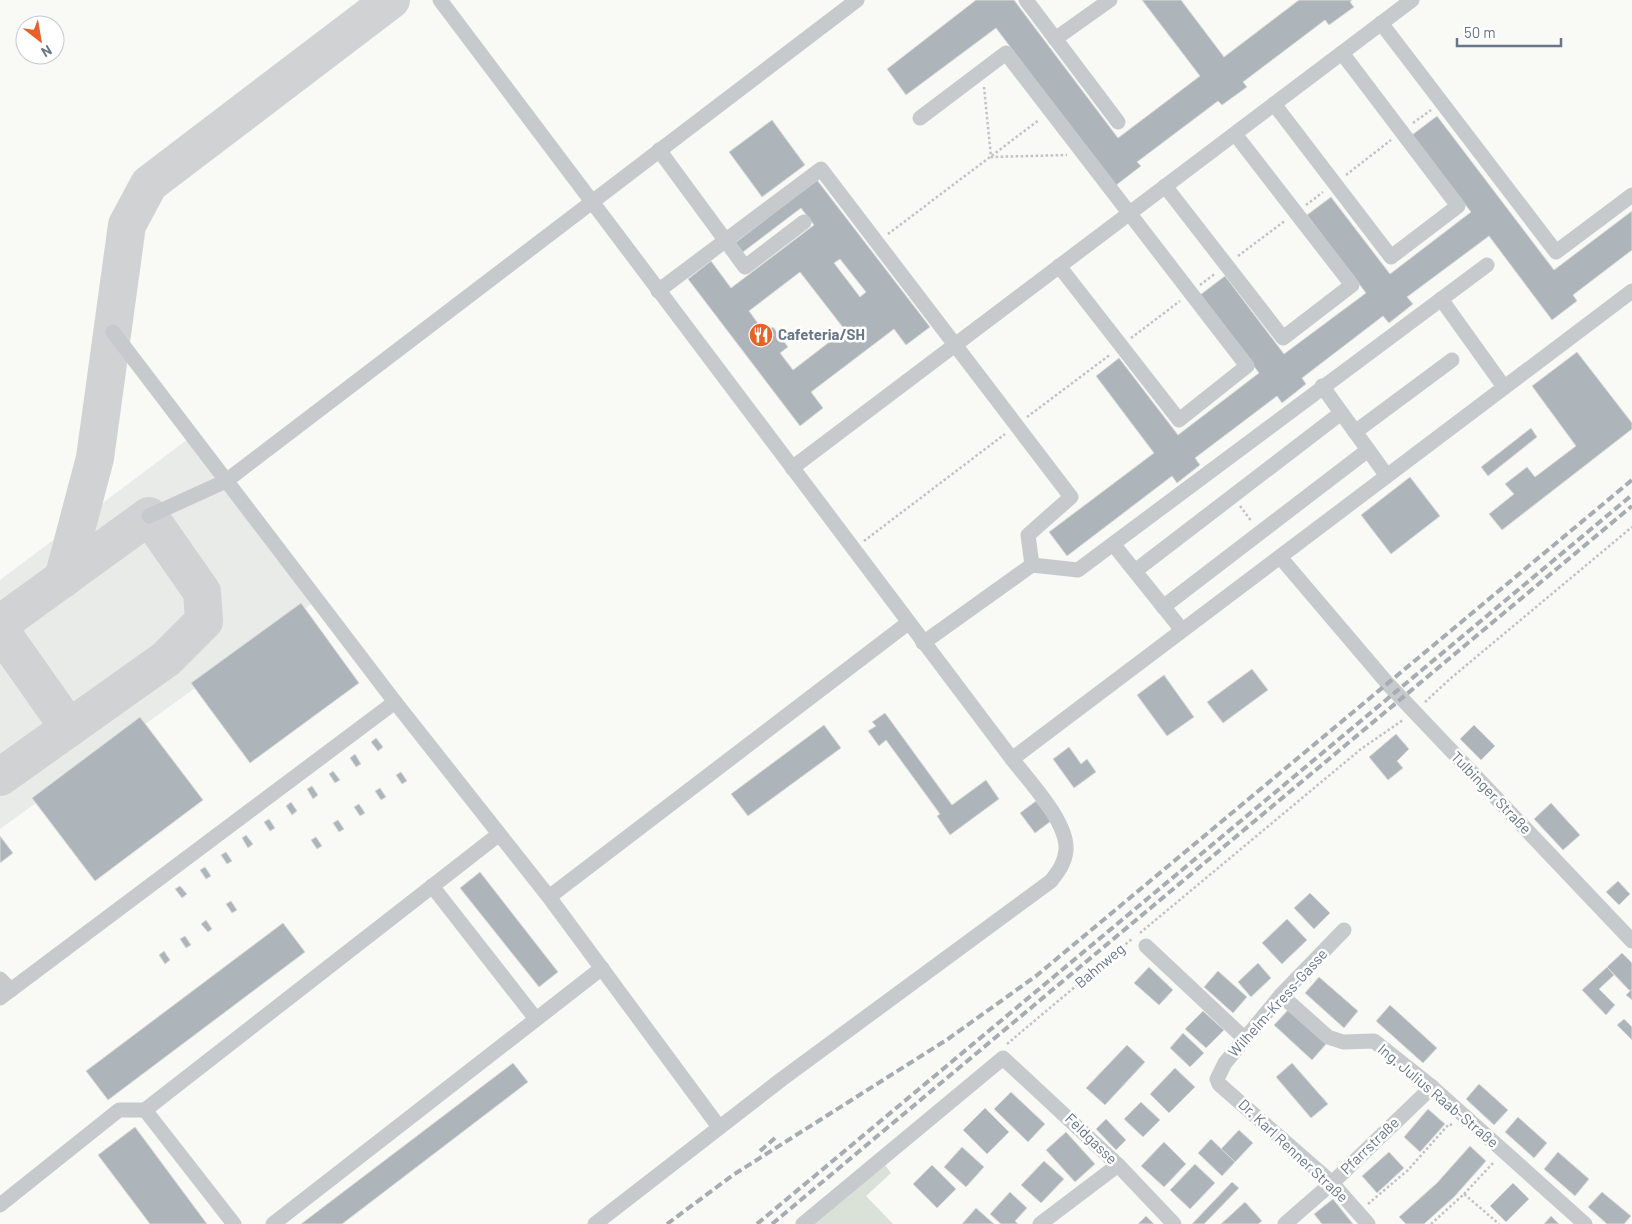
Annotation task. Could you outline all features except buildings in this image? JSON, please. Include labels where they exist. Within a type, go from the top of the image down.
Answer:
[{"type":"street","points":[[440,0],[852,550],[1012,759],[1058,822],[1066,837],[1066,852],[1062,867],[1051,881],[719,1128],[595,1224]]},
{"type":"street","points":[[149,516],[226,481],[591,200],[857,0]]},
{"type":"street","points":[[1026,0],[1118,122]]},
{"type":"street","points":[[1055,39],[1110,0]]},
{"type":"street","points":[[792,468],[1412,0]]},
{"type":"street","points":[[1382,23],[1556,252],[1632,195]]},
{"type":"street","points":[[920,118],[983,73],[1006,53],[1247,366],[1179,420],[1059,266]]},
{"type":"street","points":[[1274,104],[1391,257],[1398,252],[1458,206],[1342,53]]},
{"type":"street","points":[[1165,186],[1283,338],[1352,285],[1235,134]]},
{"type":"street","points":[[659,150],[745,267],[804,222]]},
{"type":"street","points":[[658,291],[821,169],[954,346],[1071,497],[1028,535],[1032,565]]},
{"type":"street","points":[[923,643],[1032,565],[1078,570],[1322,386],[1487,265]]},
{"type":"street","points":[[1012,759],[1632,291]]},
{"type":"street","points":[[1441,299],[1504,387]]},
{"type":"street","points":[[113,332],[395,702],[549,897],[719,1128]]},
{"type":"street","points":[[1355,432],[1452,360]]},
{"type":"street","points":[[1322,386],[1387,476]]},
{"type":"street","points":[[1135,572],[1341,413]]},
{"type":"street","points":[[1163,607],[1368,450]]},
{"type":"street","points":[[1113,544],[1182,630]]},
{"type":"street","name":"Tulbinger Straße","points":[[1280,557],[1351,643],[1414,713],[1632,941]]},
{"type":"street","points":[[549,897],[908,623]]},
{"type":"street","points":[[0,978],[6,994],[395,702]]},
{"type":"street","points":[[0,1205],[119,1110],[145,1110],[498,834]]},
{"type":"street","points":[[432,886],[536,1019]]},
{"type":"street","name":"Wilhelm-Kress-Gasse","points":[[1217,1078],[1225,1063],[1244,1038],[1281,995],[1344,930]]},
{"type":"street","points":[[1146,946],[1244,1038]]},
{"type":"street","points":[[273,1224],[602,968]]},
{"type":"street","name":"Ing. Julius Raab-Straße","points":[[1281,995],[1328,1037],[1343,1042],[1374,1041],[1432,1087],[1585,1224]]},
{"type":"street","points":[[803,1224],[1004,1052]]},
{"type":"street","name":"Feldgasse","points":[[1004,1052],[1118,1165],[1174,1224]]},
{"type":"street","name":"Dr. Karl Renner Straße","points":[[1217,1078],[1220,1084],[1332,1183],[1368,1224]]},
{"type":"street","name":"Pfarrstraße","points":[[1285,1224],[1332,1183],[1432,1087]]},
{"type":"street","points":[[145,1110],[234,1224]]},
{"type":"street","points":[[1040,1224],[1118,1165]]},
{"type":"path","points":[[983,73],[991,157]]},
{"type":"path","points":[[852,550],[1442,101]]},
{"type":"path","points":[[877,243],[1051,112]]},
{"type":"path","points":[[991,157],[1084,155]]},
{"type":"path","points":[[1233,496],[1260,533]]},
{"type":"path","name":"Bahnweg","points":[[1004,1052],[1361,749],[1414,713],[1451,678],[1632,527]]},
{"type":"path","points":[[1358,1212],[1408,1170],[1449,1124],[1467,1127],[1472,1123]]},
{"type":"path","points":[[1431,1224],[1464,1194],[1504,1152]]},
{"type":"path","points":[[1464,1194],[1498,1224]]},
{"type":"shaded area","points":[[192,436],[317,600],[0,829],[0,580]]},
{"type":"shaded area","points":[[879,1157],[891,1173],[866,1196],[893,1224],[798,1224]]},
{"type":"taxiway","points":[[63,579],[95,458],[127,225],[149,184],[391,0]]},
{"type":"taxiway","points":[[0,624],[149,516],[202,592],[204,621],[166,659],[0,777]]},
{"type":"taxiway","points":[[0,630],[69,728]]},
{"type":"railway","points":[[667,1224],[733,1175],[948,1039],[1036,976],[1632,480]]},
{"type":"railway","points":[[757,1224],[1632,495]]},
{"type":"railway","points":[[772,1224],[1632,506]]},
{"type":"railway","points":[[760,1151],[775,1138]]},
{"type":"place","name":"Cafeteria/SH","points":[[761,335]]}]
